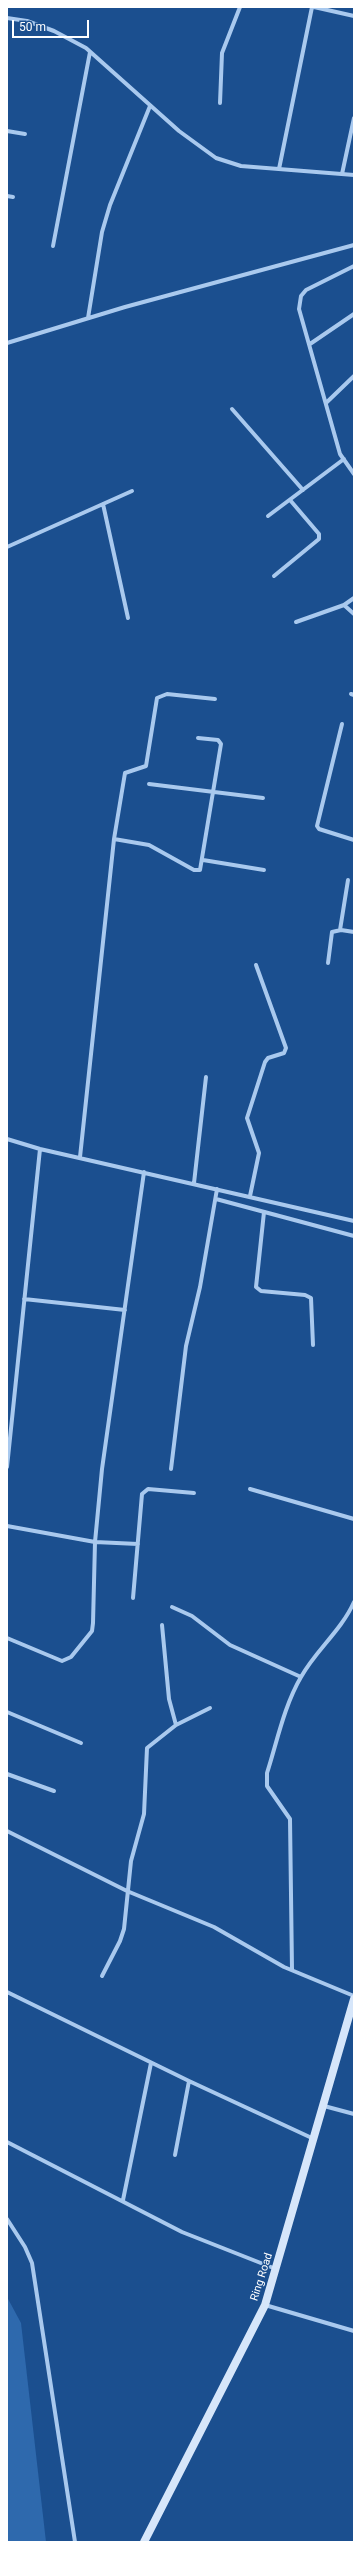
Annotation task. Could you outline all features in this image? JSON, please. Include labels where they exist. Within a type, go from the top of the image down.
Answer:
[{"type":"street","points":[[220,103],[222,53],[240,7]]},
{"type":"street","points":[[279,169],[313,7],[354,16]]},
{"type":"street","points":[[7,18],[27,21],[72,39],[90,52],[150,106],[216,158],[241,166],[354,175]]},
{"type":"street","points":[[53,246],[90,52]]},
{"type":"street","points":[[88,318],[102,232],[110,205],[150,106]]},
{"type":"street","points":[[342,174],[354,118]]},
{"type":"street","points":[[7,131],[25,134]]},
{"type":"street","points":[[7,196],[13,197]]},
{"type":"street","points":[[7,343],[88,318],[354,245]]},
{"type":"street","points":[[354,266],[310,286],[302,292],[300,315],[327,402],[340,454],[354,474]]},
{"type":"street","points":[[310,344],[354,314]]},
{"type":"street","points":[[327,402],[354,376]]},
{"type":"street","points":[[232,409],[303,490]]},
{"type":"street","points":[[268,516],[344,459]]},
{"type":"street","points":[[7,547],[132,491]]},
{"type":"street","points":[[274,576],[319,539],[318,534],[290,500]]},
{"type":"street","points":[[103,504],[128,618]]},
{"type":"street","points":[[296,622],[344,605],[354,598]]},
{"type":"street","points":[[344,605],[354,614]]},
{"type":"street","points":[[80,1157],[114,839],[125,773],[146,766],[157,698],[168,694],[215,699]]},
{"type":"street","points":[[342,724],[317,827],[354,840]]},
{"type":"street","points":[[114,839],[150,845],[194,870],[200,870],[203,860],[221,744],[218,740],[198,738]]},
{"type":"street","points":[[149,784],[263,798]]},
{"type":"street","points":[[203,860],[264,870]]},
{"type":"street","points":[[340,930],[348,880]]},
{"type":"street","points":[[328,963],[330,935],[334,930],[354,932]]},
{"type":"street","points":[[250,1196],[259,1153],[247,1122],[248,1113],[266,1060],[284,1053],[286,1048],[256,965]]},
{"type":"street","points":[[194,1183],[206,1076]]},
{"type":"street","points":[[7,1139],[40,1149],[217,1188],[354,1221]]},
{"type":"street","points":[[7,1467],[40,1149]]},
{"type":"street","points":[[7,1638],[58,1660],[71,1658],[92,1631],[94,1623],[95,1542],[102,1469],[144,1172]]},
{"type":"street","points":[[171,1469],[186,1346],[217,1188]]},
{"type":"street","points":[[216,1199],[354,1236]]},
{"type":"street","points":[[264,1212],[256,1287],[261,1291],[305,1295],[311,1298],[313,1345]]},
{"type":"street","points":[[24,1299],[125,1310]]},
{"type":"street","points":[[250,1488],[354,1519]]},
{"type":"street","points":[[133,1598],[143,1491],[148,1489],[194,1493]]},
{"type":"street","points":[[7,1526],[95,1542],[138,1544]]},
{"type":"street","points":[[292,1970],[290,1819],[267,1786],[266,1781],[286,1714],[301,1677],[326,1640],[343,1624],[354,1602]]},
{"type":"street","points":[[172,1607],[192,1616],[230,1645],[301,1677]]},
{"type":"street","points":[[162,1625],[169,1699],[176,1725]]},
{"type":"street","points":[[102,1976],[123,1936],[132,1853],[144,1814],[147,1748],[176,1725],[210,1708]]},
{"type":"street","points":[[7,1712],[81,1743]]},
{"type":"street","points":[[7,1774],[54,1791]]},
{"type":"street","points":[[7,1830],[127,1891],[214,1927],[292,1970],[354,1998]]},
{"type":"street","points":[[7,1992],[151,2063],[314,2139]]},
{"type":"street","name":"Ring Road","points":[[144,2542],[265,2305],[277,2269],[354,1998]]},
{"type":"street","points":[[123,2200],[151,2063]]},
{"type":"street","points":[[175,2155],[189,2081]]},
{"type":"street","points":[[324,2106],[354,2114]]},
{"type":"street","points":[[7,2142],[123,2200],[182,2232],[277,2269]]},
{"type":"street","points":[[7,2219],[25,2247],[32,2263],[74,2542]]},
{"type":"street","points":[[265,2305],[354,2331]]},
{"type":"shaded area","points":[[7,2297],[21,2323],[46,2542],[7,2542]]}]
